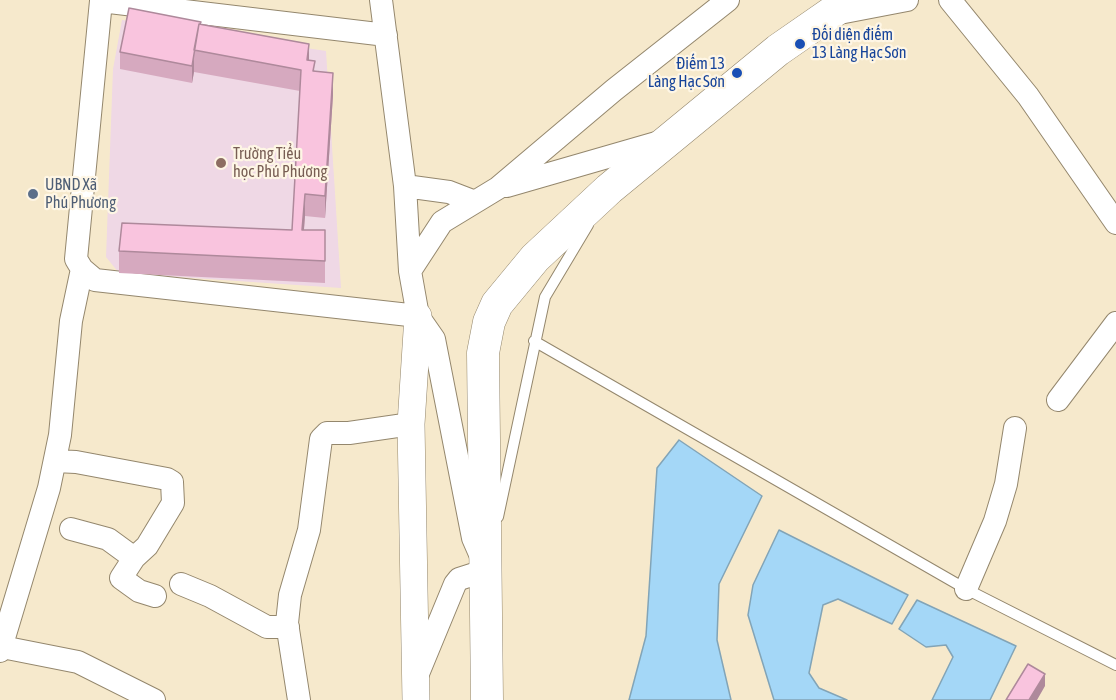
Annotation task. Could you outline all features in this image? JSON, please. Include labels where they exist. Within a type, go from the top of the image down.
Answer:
[{"type":"main road","points":[[487,700],[483,353],[489,322],[497,304],[512,284],[609,189],[778,50],[837,8]]},
{"type":"street","points":[[386,35],[99,0],[76,259],[82,269],[95,280],[418,316],[434,339],[473,538],[487,570],[459,579],[455,584],[416,689]]},
{"type":"street","points":[[381,0],[405,186],[410,271],[418,316],[411,424],[416,689]]},
{"type":"street","points":[[410,271],[442,222],[498,188],[614,90],[728,0]]},
{"type":"street","points":[[837,8],[907,0]]},
{"type":"street","points":[[950,0],[1028,96],[1116,223]]},
{"type":"street","points":[[498,188],[670,139]]},
{"type":"street","points":[[405,186],[449,192],[475,202]]},
{"type":"street","points":[[82,269],[71,321],[55,461],[1,649],[78,662],[154,700]]},
{"type":"street","points":[[1058,400],[1116,323]]},
{"type":"street","points":[[299,700],[288,627],[290,595],[309,530],[321,439],[327,432],[349,433],[411,424]]},
{"type":"street","points":[[966,589],[995,521],[1006,484],[1015,428]]},
{"type":"street","points":[[55,461],[76,462],[167,479],[172,482],[173,503],[147,546],[122,574],[122,580],[139,591],[155,596]]},
{"type":"street","points":[[71,529],[108,539],[134,558]]},
{"type":"street","points":[[181,584],[210,596],[267,627],[288,627]]},
{"type":"lane","points":[[487,570],[545,297],[609,189]]},
{"type":"lane","points":[[534,341],[966,589],[1116,665]]},
{"type":"shaded area","name":"Trường Tiểu học Phú Phương","points":[[122,20],[326,51],[341,288],[119,273],[106,257],[113,69]]},
{"type":"water","points":[[679,440],[762,496],[719,584],[717,640],[731,700],[629,700],[646,636],[657,468]]},
{"type":"water","points":[[779,530],[908,595],[892,624],[838,599],[823,605],[809,673],[819,688],[847,700],[774,700],[748,615],[753,585]]},
{"type":"water","points":[[917,600],[1016,646],[990,700],[932,700],[953,657],[946,645],[926,647],[899,629]]},
{"type":"building","points":[[129,8],[201,22],[192,66],[120,52]]},
{"type":"building","points":[[199,24],[309,44],[307,60],[315,61],[313,71],[333,73],[325,196],[305,194],[302,230],[325,230],[325,261],[119,251],[122,223],[292,230],[301,70],[194,50]]},
{"type":"building","points":[[1028,664],[1045,674],[1029,700],[1006,700]]},
{"type":"place","name":"Đối diện điếm 13 Làng Hạc Sơn","points":[[800,44]]},
{"type":"place","name":"Điếm 13 Làng Hạc Sơn","points":[[737,73]]},
{"type":"place","name":"Trường Tiểu học Phú Phương","points":[[221,163]]},
{"type":"place","name":"UBND Xã Phú Phương","points":[[33,194]]}]
